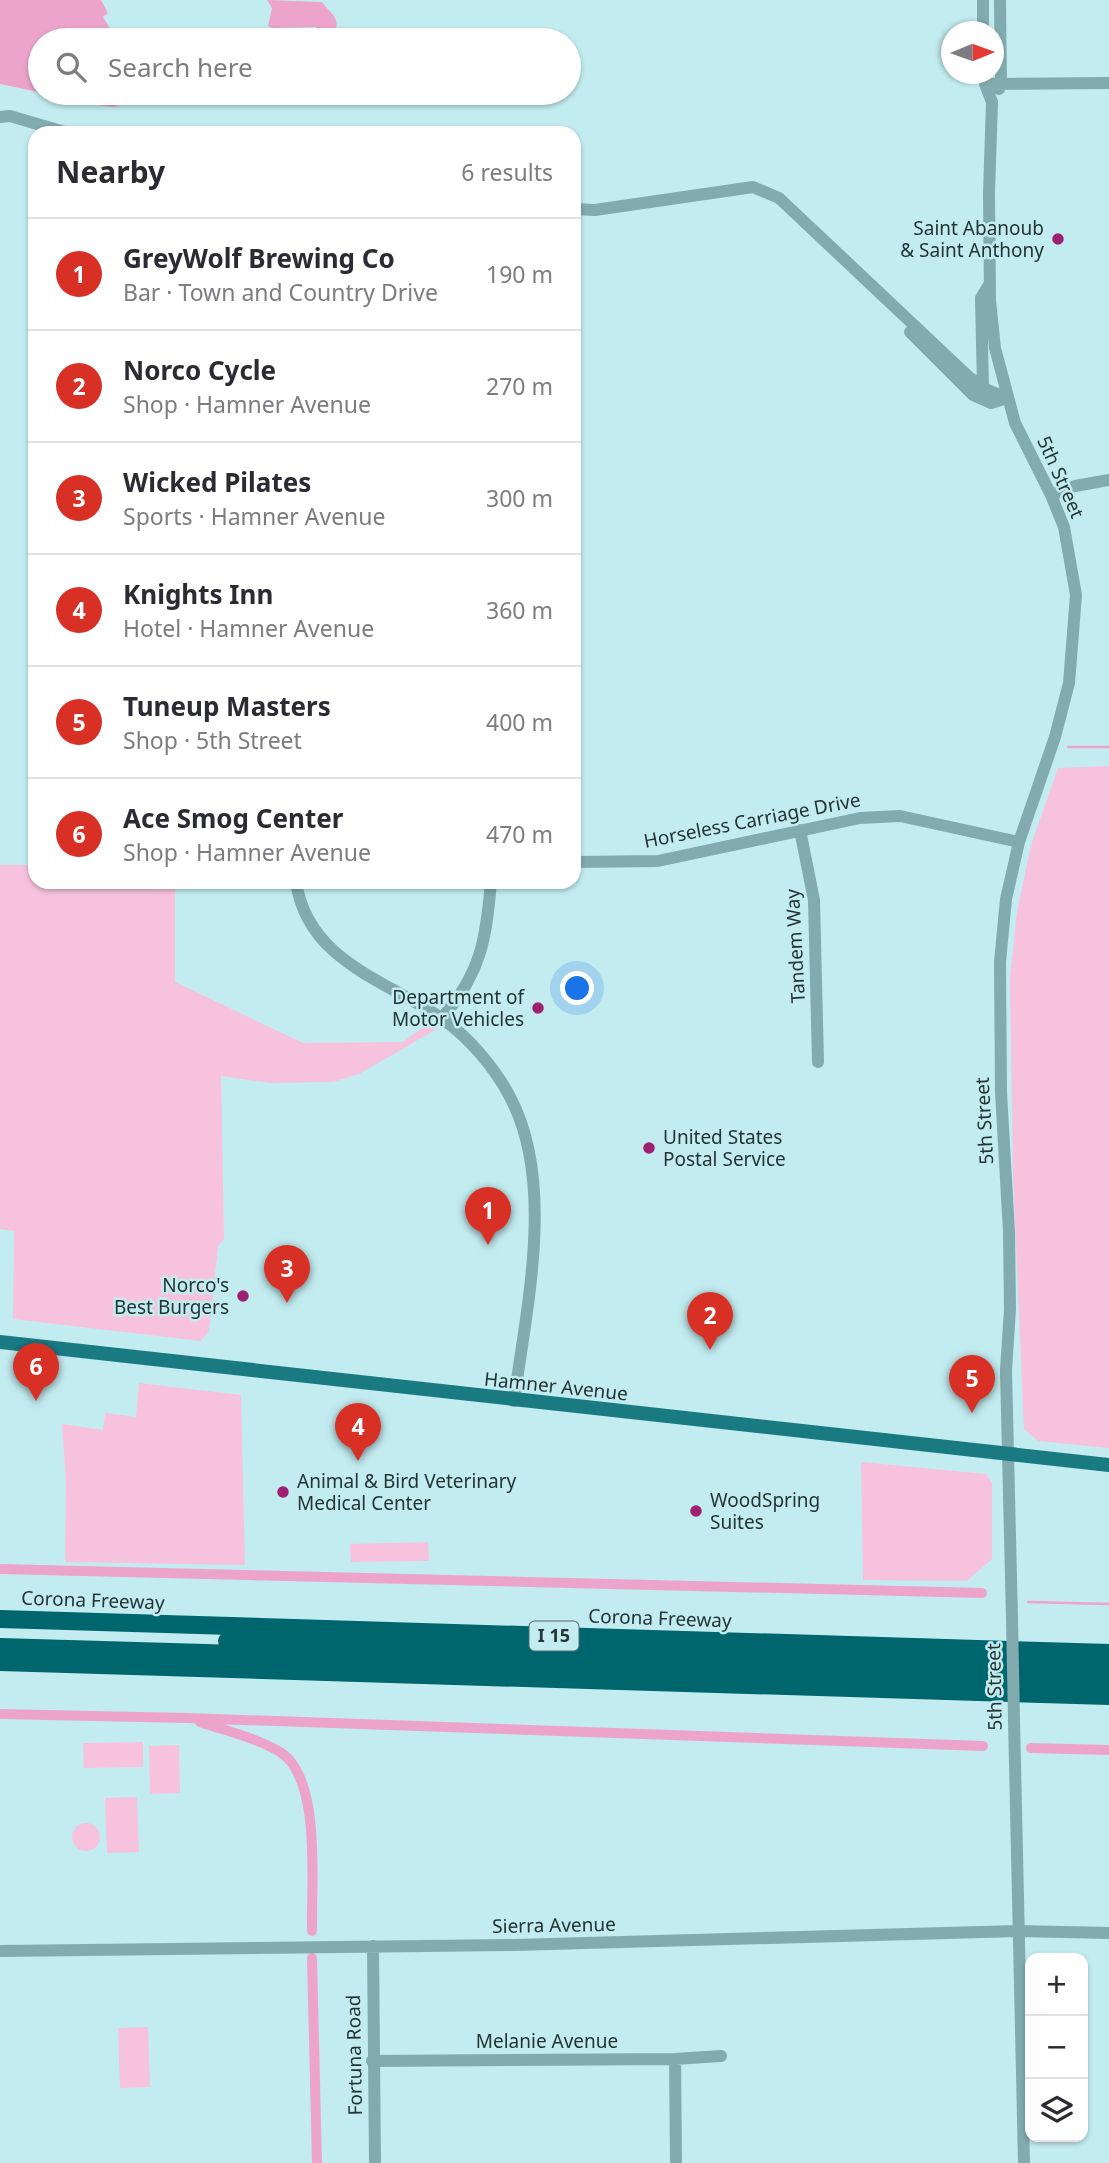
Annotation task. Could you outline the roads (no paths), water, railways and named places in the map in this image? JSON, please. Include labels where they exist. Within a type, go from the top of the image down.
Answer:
[{"type":"highway","name":"Corona Freeway","points":[[0,1619],[1109,1653]]},
{"type":"highway","name":"I 15","points":[[365,1632],[457,1654]]},
{"type":"highway","points":[[0,1636],[1109,1680]]},
{"type":"highway","points":[[0,1647],[1109,1665]]},
{"type":"highway","points":[[363,1672],[457,1654]]},
{"type":"highway","name":"I 15","points":[[0,1662],[1109,1696]]},
{"type":"main road","name":"Hamner Avenue","points":[[0,1342],[1109,1465]]},
{"type":"street","points":[[983,0],[983,21]]},
{"type":"street","name":"5th Street","points":[[1000,0],[1001,21]]},
{"type":"street","points":[[1004,83],[1109,83]]},
{"type":"street","name":"5th Street","points":[[986,84],[992,102],[990,283],[995,348],[1015,423],[1051,495],[1072,561],[1076,595],[1073,657],[1055,737],[1019,842],[1006,899],[1000,962],[1001,1092],[1009,1245],[1010,1309],[1006,1370],[1024,2163]]},
{"type":"street","name":"5th Street","points":[[992,102],[1001,84]]},
{"type":"street","points":[[0,117],[38,126]]},
{"type":"street","points":[[581,209],[595,210],[753,187],[779,198],[983,388],[1007,398]]},
{"type":"street","points":[[819,237],[823,247],[973,395],[991,403],[1007,398]]},
{"type":"street","points":[[983,388],[981,298],[990,283]]},
{"type":"street","points":[[1051,495],[1075,486],[1109,480]]},
{"type":"street","name":"Horseless Carriage Drive","points":[[581,862],[658,861],[860,818],[900,816],[1019,842]]},
{"type":"street","name":"Tandem Way","points":[[800,830],[814,900],[818,1062]]},
{"type":"street","points":[[297,889],[299,903],[320,936],[340,956],[361,974],[442,1018],[483,1057],[511,1098],[526,1143],[535,1185],[530,1273],[514,1401]]},
{"type":"street","points":[[442,1018],[463,993],[480,958],[490,889]]},
{"type":"street","name":"Sierra Avenue","points":[[0,1951],[642,1942],[1018,1931],[1109,1933]]},
{"type":"street","name":"Fortuna Road","points":[[373,1946],[375,2163]]},
{"type":"street","name":"Melanie Avenue","points":[[372,2061],[676,2060],[721,2056]]},
{"type":"street","points":[[676,2060],[676,2163]]},
{"type":"waterway","points":[[1068,747],[1109,747]]},
{"type":"waterway","points":[[0,1569],[982,1593]]},
{"type":"waterway","points":[[1028,1602],[1109,1604]]},
{"type":"waterway","points":[[0,1714],[983,1746]]},
{"type":"waterway","points":[[200,1722],[271,1747],[293,1765],[303,1784],[311,1834],[312,1931]]},
{"type":"waterway","points":[[1031,1748],[1109,1750]]},
{"type":"waterway","points":[[312,1958],[317,2163]]},
{"type":"place","name":"Saint Abanoub & Saint Anthony","points":[[1058,239]]},
{"type":"place","name":"Department of Motor Vehicles","points":[[538,1008]]},
{"type":"place","name":"United States Postal Service","points":[[649,1148]]},
{"type":"place","name":"GreyWolf Brewing Co","points":[[488,1245]]},
{"type":"place","name":"Norco's Best Burgers","points":[[243,1296]]},
{"type":"place","name":"Wicked Pilates","points":[[287,1303]]},
{"type":"place","name":"Norco Cycle","points":[[710,1350]]},
{"type":"place","name":"Ace Smog Center","points":[[36,1401]]},
{"type":"place","name":"Tuneup Masters","points":[[972,1413]]},
{"type":"place","name":"Knights Inn","points":[[358,1461]]},
{"type":"place","name":"Animal & Bird Veterinary Medical Center","points":[[283,1492]]},
{"type":"place","name":"WoodSpring Suites","points":[[696,1511]]}]
